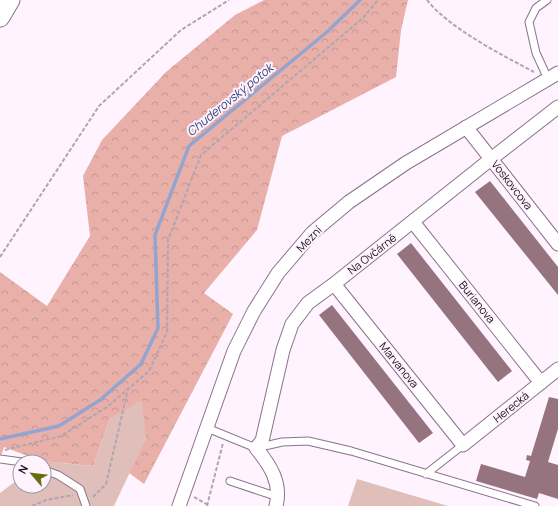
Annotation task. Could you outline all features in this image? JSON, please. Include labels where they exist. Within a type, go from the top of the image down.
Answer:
[{"type":"street","points":[[0,17],[10,0]]},
{"type":"street","name":"Mezní","points":[[179,506],[234,351],[254,311],[283,268],[312,233],[349,202],[406,163],[466,126],[553,76]]},
{"type":"street","name":"Na Ovčárně","points":[[256,448],[262,441],[284,350],[292,324],[308,303],[558,107]]},
{"type":"street","name":"Voskovcova","points":[[466,126],[558,244]]},
{"type":"street","name":"Burianova","points":[[413,222],[541,383]]},
{"type":"street","name":"Marvanova","points":[[334,284],[463,445]]},
{"type":"street","name":"Herecká","points":[[463,445],[558,369]]},
{"type":"street","points":[[256,448],[268,463],[276,479],[277,502]]},
{"type":"lane","points":[[547,0],[536,8],[529,22],[536,53],[553,76]]},
{"type":"lane","points":[[207,428],[256,448],[282,442],[308,441],[351,451],[535,506]]},
{"type":"lane","points":[[426,474],[463,445]]},
{"type":"lane","points":[[0,459],[12,461]]},
{"type":"lane","points":[[52,473],[80,489],[86,505]]},
{"type":"lane","points":[[230,481],[277,502]]},
{"type":"path","points":[[0,257],[99,106],[181,30],[229,0]]},
{"type":"path","points":[[0,451],[61,436],[107,407],[149,371],[167,332],[168,240],[201,155],[363,18],[378,0]]},
{"type":"path","points":[[427,0],[433,8],[459,29],[507,57],[553,76]]},
{"type":"path","points":[[86,505],[106,484],[129,388]]},
{"type":"path","points":[[207,506],[225,435]]},
{"type":"path","points":[[32,506],[46,500],[82,494]]},
{"type":"green space","points":[[264,0],[408,0],[401,30],[396,77],[282,136],[257,230],[204,293],[233,314],[144,484],[129,473],[146,438],[110,418],[93,466],[52,462],[52,454],[22,454],[4,447],[0,459],[0,272],[47,306],[90,236],[83,176],[102,140],[166,72],[235,15]]},
{"type":"shaded area","points":[[142,400],[146,438],[114,506],[0,506],[0,493],[12,484],[12,494],[52,494],[52,462],[93,466],[110,418]]},
{"type":"shaded area","points":[[357,479],[448,506],[348,506]]},
{"type":"building","points":[[490,181],[558,267],[558,295],[475,192]]},
{"type":"building","points":[[411,243],[512,371],[498,382],[397,254]]},
{"type":"building","points":[[332,305],[433,433],[419,443],[319,315]]},
{"type":"building","points":[[549,397],[558,399],[558,429],[548,462],[558,465],[558,499],[539,493],[537,499],[476,481],[481,464],[525,477],[530,461],[526,460],[527,455],[531,456]]},
{"type":"waterway","name":"Chuderovský potok","points":[[0,439],[59,426],[100,400],[141,364],[158,328],[155,235],[189,146],[327,32],[360,0]]}]
